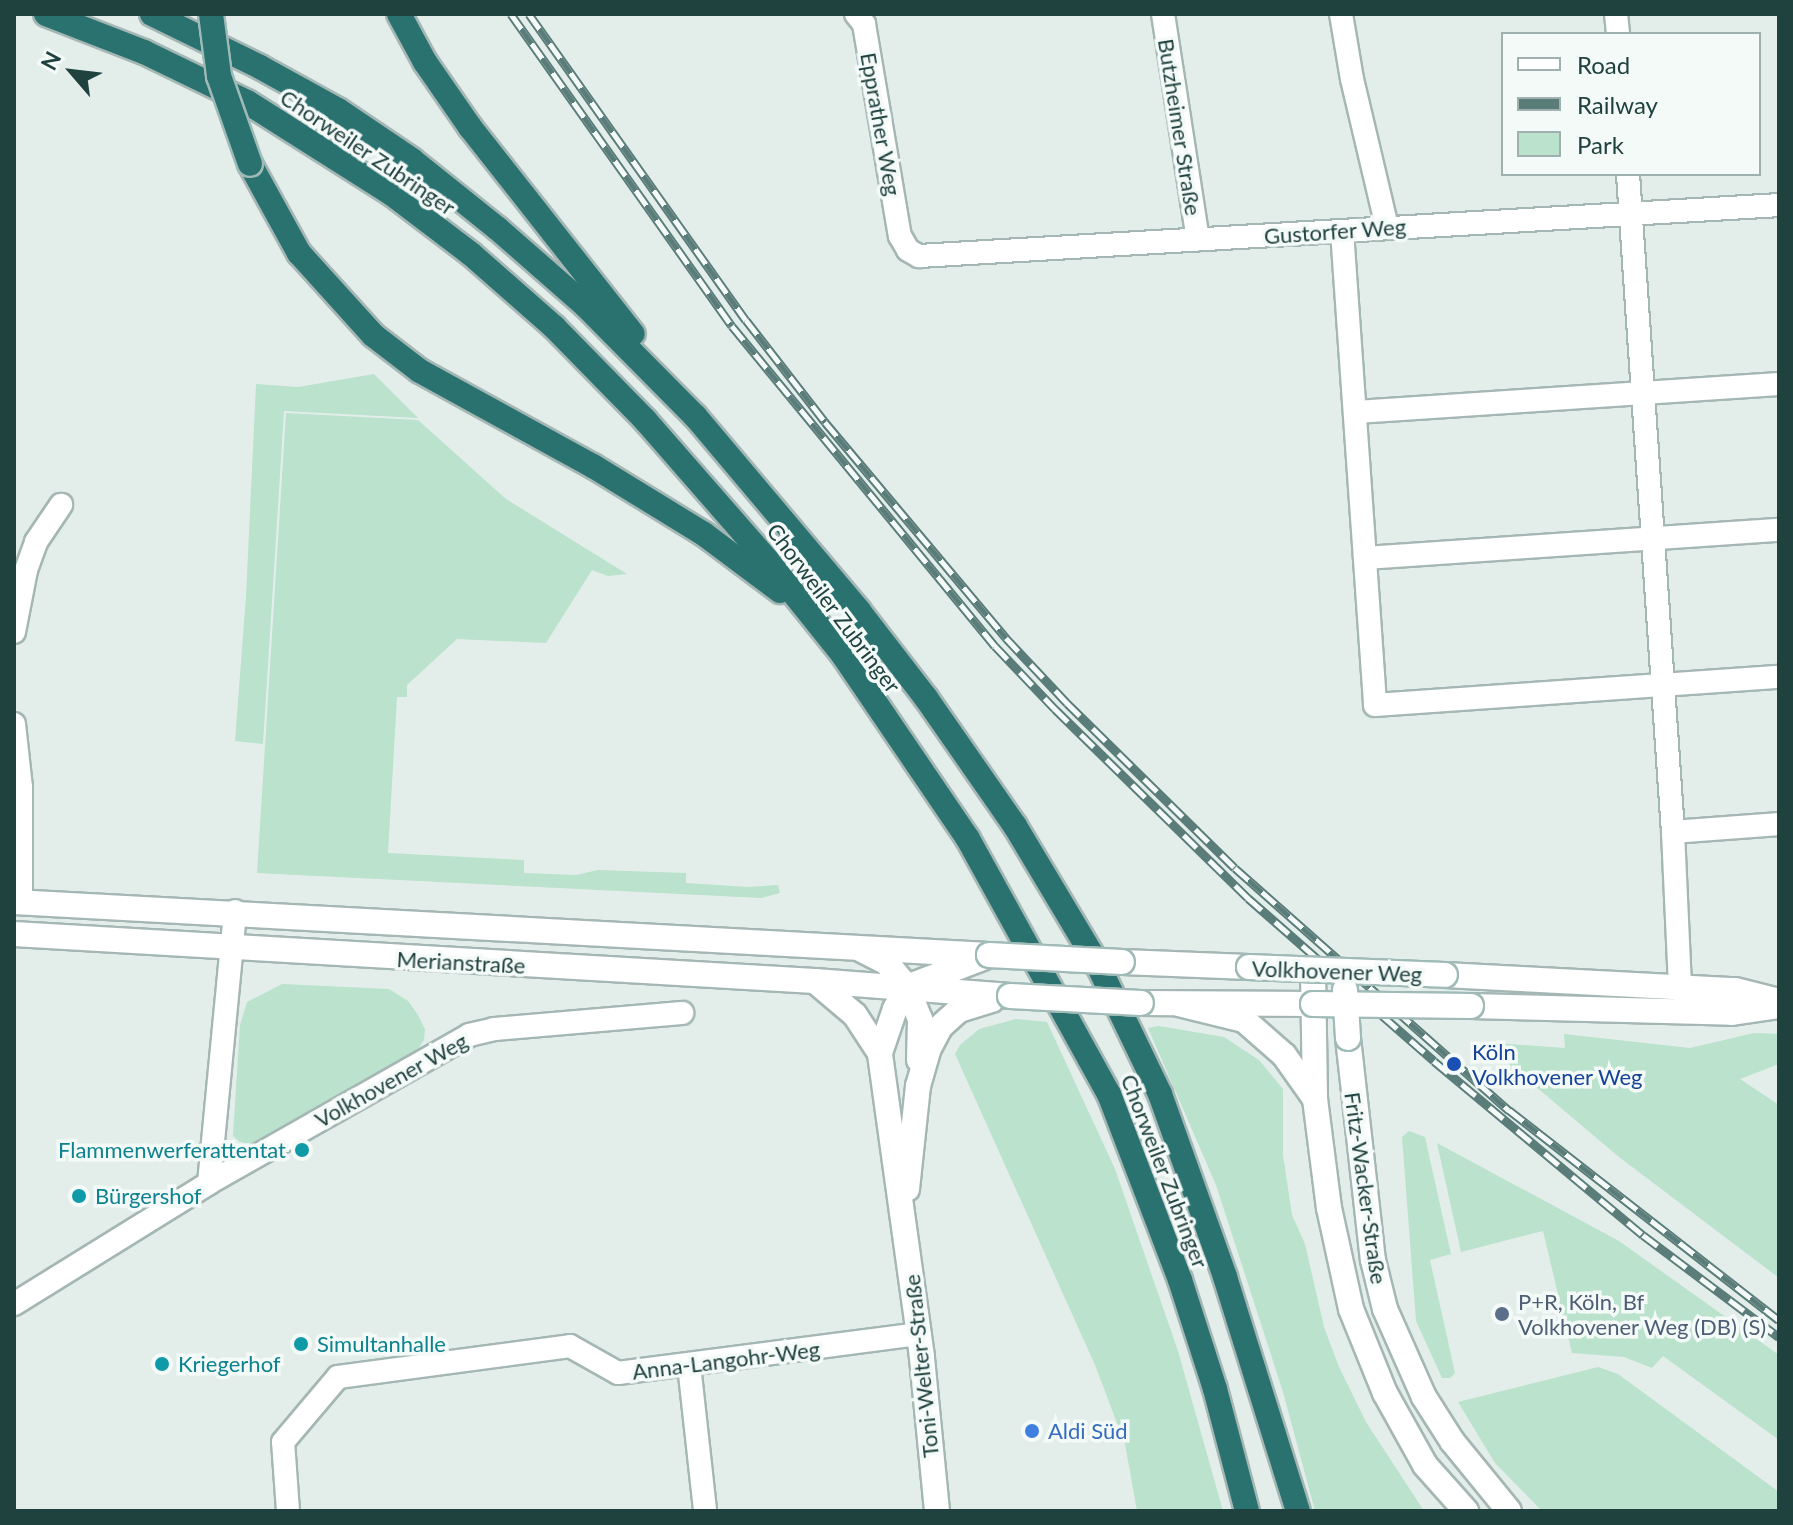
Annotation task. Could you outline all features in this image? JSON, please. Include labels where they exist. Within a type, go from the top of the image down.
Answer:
[{"type":"highway","name":"Chorweiler Zubringer","points":[[46,14],[144,52],[247,102],[392,194],[471,254],[554,327],[645,420],[767,560],[843,655],[968,839],[1109,1094],[1180,1280],[1215,1389],[1247,1511]]},
{"type":"highway","name":"Chorweiler Zubringer","points":[[152,14],[260,67],[338,110],[412,160],[586,306],[695,416],[815,555],[926,698],[1015,826],[1097,963],[1160,1094],[1225,1277],[1298,1511]]},
{"type":"highway","points":[[211,14],[219,76],[250,164],[299,253],[373,335],[420,371],[593,466],[704,534],[777,587],[843,655]]},
{"type":"highway","points":[[399,14],[425,62],[470,127],[695,416]]},
{"type":"street","name":"Epprather Weg","points":[[856,14],[864,24],[900,236]]},
{"type":"street","name":"Butzheimer Straße","points":[[1163,14],[1198,239]]},
{"type":"street","points":[[1341,14],[1352,79],[1387,227]]},
{"type":"street","points":[[1628,176],[1673,832],[1680,989],[1698,1012]]},
{"type":"street","name":"Gustorfer Weg","points":[[900,236],[908,250],[919,256],[1779,205]]},
{"type":"street","points":[[1342,231],[1375,705],[1779,677]]},
{"type":"street","points":[[1356,412],[1779,384]]},
{"type":"street","points":[[14,632],[26,570],[36,542],[61,505]]},
{"type":"street","points":[[1365,558],[1779,530]]},
{"type":"street","points":[[14,724],[21,787],[18,902]]},
{"type":"street","points":[[1673,832],[1779,824]]},
{"type":"street","name":"Merianstraße","points":[[18,902],[235,911],[894,949]]},
{"type":"street","points":[[209,1183],[235,911]]},
{"type":"street","name":"Merianstraße","points":[[14,934],[907,987]]},
{"type":"street","name":"Toni-Welter-Straße","points":[[857,947],[886,962],[907,987],[920,1019],[918,1086],[904,1221]]},
{"type":"street","name":"Volkhovener Weg","points":[[894,949],[1735,990],[1779,1003]]},
{"type":"street","points":[[907,987],[989,955]]},
{"type":"street","name":"Fritz-Wacker-Straße","points":[[1313,970],[1315,1099],[1329,1208],[1351,1309],[1385,1393],[1425,1465],[1466,1511]]},
{"type":"street","name":"Fritz-Wacker-Straße","points":[[1344,971],[1349,1061],[1373,1260],[1385,1309],[1424,1397],[1452,1441],[1509,1511]]},
{"type":"street","name":"Toni-Welter-Straße","points":[[815,981],[855,1015],[880,1053],[919,1334],[937,1511]]},
{"type":"street","name":"Volkhovener Weg","points":[[907,987],[1010,996],[1179,1004],[1471,1006],[1732,1013],[1779,1003]]},
{"type":"street","name":"Toni-Welter-Straße","points":[[880,1053],[895,1009],[907,987]]},
{"type":"street","name":"Toni-Welter-Straße","points":[[918,1086],[928,1050],[940,1027],[959,1010],[1010,996]]},
{"type":"street","points":[[1179,1004],[1244,1020],[1284,1055],[1315,1099]]},
{"type":"street","name":"Volkhovener Weg","points":[[14,1304],[209,1183],[469,1035],[494,1029],[682,1013]]},
{"type":"street","name":"Anna-Langohr-Weg","points":[[288,1511],[283,1442],[338,1377],[570,1346],[611,1372],[689,1365],[919,1334]]},
{"type":"street","points":[[689,1365],[705,1511]]},
{"type":"green space","points":[[374,374],[418,418],[284,411],[263,744],[235,741],[246,596],[256,384],[298,387]]},
{"type":"green space","points":[[286,413],[418,420],[506,499],[627,574],[608,576],[592,570],[546,643],[457,639],[407,685],[407,697],[397,697],[388,853],[524,860],[524,873],[576,875],[598,870],[686,873],[686,883],[748,887],[778,885],[780,893],[761,898],[257,873]]},
{"type":"green space","points":[[282,984],[389,989],[408,1001],[418,1015],[425,1029],[424,1040],[416,1052],[270,1141],[255,1145],[240,1142],[233,1136],[240,1025],[247,1002]]},
{"type":"green space","points":[[1016,1019],[1047,1022],[1115,1169],[1178,1351],[1223,1511],[1137,1511],[1125,1444],[1095,1365],[955,1054],[960,1045],[979,1029]]},
{"type":"green space","points":[[1159,1026],[1224,1037],[1259,1060],[1283,1089],[1283,1155],[1292,1215],[1305,1244],[1324,1327],[1339,1367],[1366,1422],[1424,1511],[1315,1511],[1283,1392],[1216,1185],[1148,1028]]},
{"type":"green space","points":[[1754,1033],[1779,1034],[1779,1064],[1740,1079],[1779,1105],[1779,1278],[1619,1157],[1483,1042],[1565,1048],[1564,1034],[1690,1048]]},
{"type":"green space","points":[[1409,1131],[1425,1137],[1451,1254],[1430,1260],[1455,1373],[1450,1378],[1442,1378],[1416,1321],[1402,1137]]},
{"type":"green space","points":[[1437,1143],[1619,1241],[1779,1355],[1779,1440],[1663,1356],[1652,1368],[1624,1357],[1572,1353],[1543,1231],[1461,1252]]},
{"type":"green space","points":[[1598,1367],[1618,1374],[1779,1492],[1779,1511],[1542,1511],[1495,1463],[1458,1402]]},
{"type":"railway","points":[[511,14],[732,326],[995,646],[1055,709],[1248,898],[1434,1061],[1643,1235],[1779,1337]]},
{"type":"railway","points":[[529,14],[746,320],[825,422],[1006,638],[1067,703],[1235,868],[1509,1110],[1779,1320]]},
{"type":"place","name":"Köln Volkhovener Weg","points":[[1454,1064]]},
{"type":"place","name":"Flammenwerferattentat","points":[[302,1150]]},
{"type":"place","name":"Bürgershof","points":[[79,1196]]},
{"type":"place","name":"P+R, Köln, Bf Volkhovener Weg (DB) (S)","points":[[1502,1314]]},
{"type":"place","name":"Simultanhalle","points":[[301,1344]]},
{"type":"place","name":"Kriegerhof","points":[[162,1364]]},
{"type":"place","name":"Aldi Süd","points":[[1032,1431]]}]
